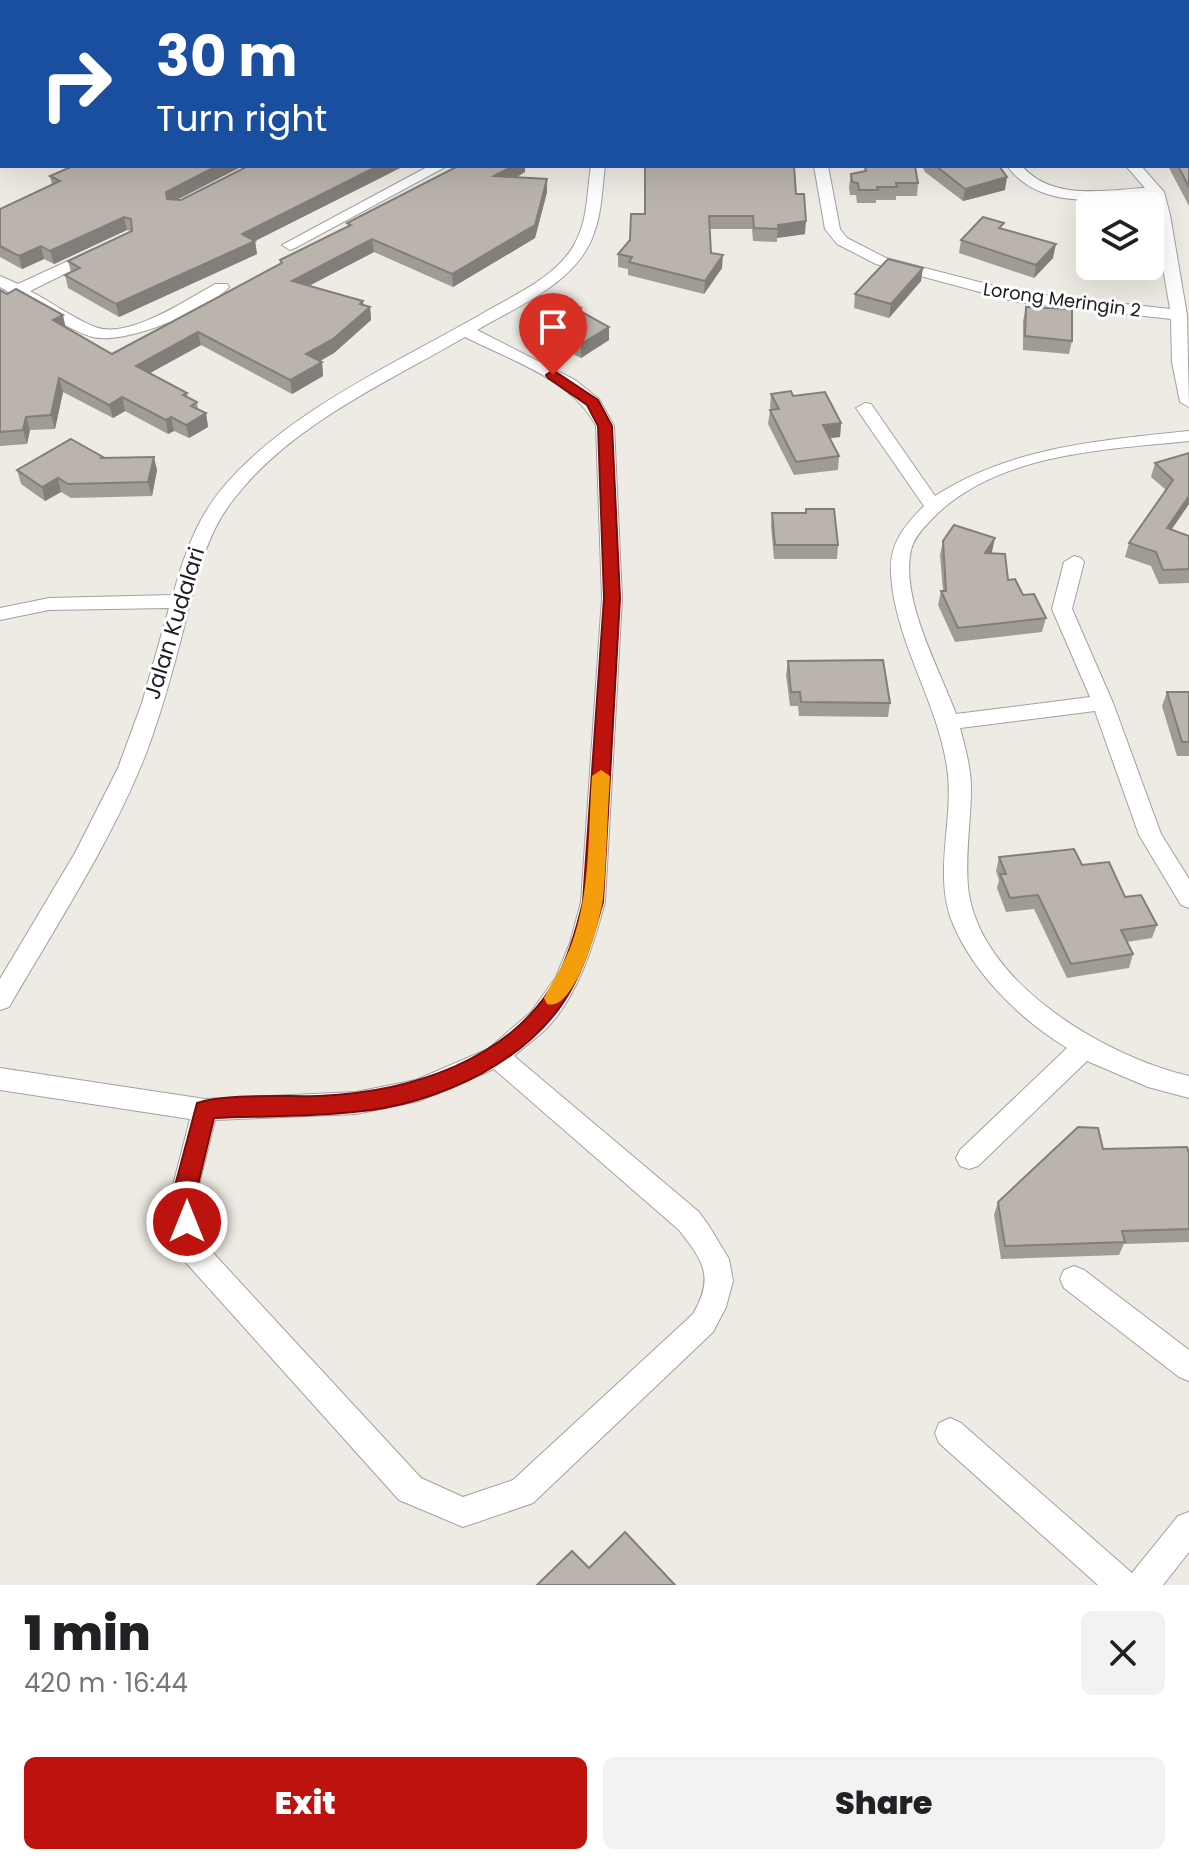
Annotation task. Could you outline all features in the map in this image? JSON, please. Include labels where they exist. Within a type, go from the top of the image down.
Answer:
[{"type":"street","points":[[290,245],[436,168]]},
{"type":"street","name":"Jalan Kudalari","points":[[0,1000],[92,843],[130,765],[195,547],[207,524],[241,479],[275,448],[318,418],[520,297],[571,259],[583,244],[589,224],[598,168]]},
{"type":"street","name":"Lorong Meringin 2","points":[[821,168],[833,229],[842,241],[881,261],[1017,297],[1179,315]]},
{"type":"street","points":[[1016,168],[1028,183],[1056,193],[1076,193]]},
{"type":"street","points":[[1135,168],[1157,192]]},
{"type":"street","points":[[1164,229],[1179,315],[1180,362],[1189,402]]},
{"type":"street","points":[[1166,240],[1189,243]]},
{"type":"street","points":[[17,291],[114,244]]},
{"type":"street","points":[[0,281],[95,333],[121,333],[149,325],[221,287]]},
{"type":"street","points":[[0,1079],[205,1110],[356,1103],[419,1090],[497,1056],[540,1019],[566,981],[582,943],[593,902],[612,598],[605,426],[593,403],[536,365],[466,331]]},
{"type":"street","points":[[865,408],[933,506]]},
{"type":"street","points":[[1189,436],[1100,446],[1048,457],[1002,470],[963,486],[933,506],[908,534],[900,566],[903,598],[948,722],[960,784],[956,858],[958,900],[972,939],[1004,981],[1046,1020],[1084,1048],[1105,1059],[1189,1087]]},
{"type":"street","points":[[1074,562],[1062,609],[1103,703],[1150,835],[1189,899]]},
{"type":"street","points":[[0,614],[49,604],[181,601]]},
{"type":"street","points":[[948,722],[1103,703]]},
{"type":"street","points":[[969,1158],[1084,1048]]},
{"type":"street","points":[[205,1110],[183,1197],[190,1247],[410,1489],[463,1512],[522,1492],[703,1323],[718,1300],[721,1271],[710,1248],[689,1221],[497,1056]]},
{"type":"street","points":[[1074,1279],[1189,1367]]},
{"type":"street","points":[[950,1433],[1122,1585]]},
{"type":"street","points":[[1143,1585],[1189,1527]]},
{"type":"building","points":[[68,168],[213,168],[166,192],[167,199],[181,200],[244,168],[374,168],[242,234],[255,241],[116,304],[65,275],[80,268],[68,261],[132,231],[131,219],[124,217],[50,251],[41,246],[19,256],[0,246],[0,209],[60,181],[50,176]]},
{"type":"building","points":[[454,168],[509,168],[494,176],[547,179],[535,225],[452,274],[372,239],[292,281],[363,301],[360,304],[370,307],[333,339],[306,354],[322,362],[290,380],[198,332],[136,366],[187,393],[183,395],[197,402],[191,406],[206,413],[186,425],[171,417],[166,420],[122,397],[109,405],[59,378],[51,415],[26,417],[23,430],[0,432],[0,290],[7,294],[16,289],[63,315],[53,320],[112,354],[282,263],[280,260],[351,225],[347,223]]},
{"type":"building","points":[[645,168],[794,168],[796,194],[804,194],[806,221],[778,225],[778,229],[754,228],[753,216],[709,216],[711,253],[723,255],[705,281],[629,262],[632,257],[618,254],[630,240],[631,214],[645,214]]},
{"type":"building","points":[[865,168],[915,168],[918,183],[896,183],[897,187],[859,190],[858,183],[852,182],[851,174],[866,171]]},
{"type":"building","points":[[939,168],[1000,168],[1007,177],[965,189]]},
{"type":"building","points":[[1179,168],[1189,168],[1189,187]]},
{"type":"building","points":[[983,217],[1004,223],[999,228],[1056,244],[1036,265],[961,240]]},
{"type":"building","points":[[888,259],[923,268],[891,304],[855,294]]},
{"type":"building","points":[[558,297],[609,327],[581,344],[523,317]]},
{"type":"building","points":[[1026,307],[1072,309],[1072,341],[1025,336]]},
{"type":"building","points":[[791,391],[793,396],[825,392],[841,423],[823,425],[839,456],[796,462],[770,410],[779,409],[771,394]]},
{"type":"building","points":[[71,439],[103,457],[100,458],[154,457],[148,482],[68,484],[58,478],[42,487],[17,470]]},
{"type":"building","points":[[1189,453],[1189,496],[1167,528],[1189,536],[1189,569],[1163,570],[1156,552],[1129,543],[1173,480],[1155,463]]},
{"type":"building","points":[[806,509],[834,509],[838,545],[775,545],[772,513],[806,513]]},
{"type":"building","points":[[954,525],[995,538],[985,553],[1005,554],[1008,580],[1015,579],[1023,595],[1034,594],[1046,618],[958,628],[941,591],[946,591],[943,541]]},
{"type":"building","points":[[883,660],[890,703],[801,702],[800,692],[791,692],[788,661]]},
{"type":"building","points":[[1167,692],[1189,692],[1189,742],[1182,742]]},
{"type":"building","points":[[1074,849],[1082,865],[1109,862],[1125,897],[1141,895],[1157,925],[1121,930],[1133,954],[1071,964],[1038,895],[1010,898],[1000,874],[1006,874],[999,857]]},
{"type":"building","points":[[1078,1127],[1098,1128],[1103,1149],[1187,1147],[1189,1229],[1122,1231],[1125,1242],[1005,1246],[998,1202]]},
{"type":"building","points":[[625,1532],[675,1585],[537,1585],[572,1551],[589,1568]]},
{"type":"slow traffic","points":[[554,998],[566,981],[582,943],[593,902],[601,776]]},
{"type":"route","points":[[187,1222],[183,1197],[205,1110],[356,1103],[419,1090],[497,1056],[540,1019],[566,981],[582,943],[593,902],[612,598],[610,491],[605,426],[593,403],[553,375]]}]
